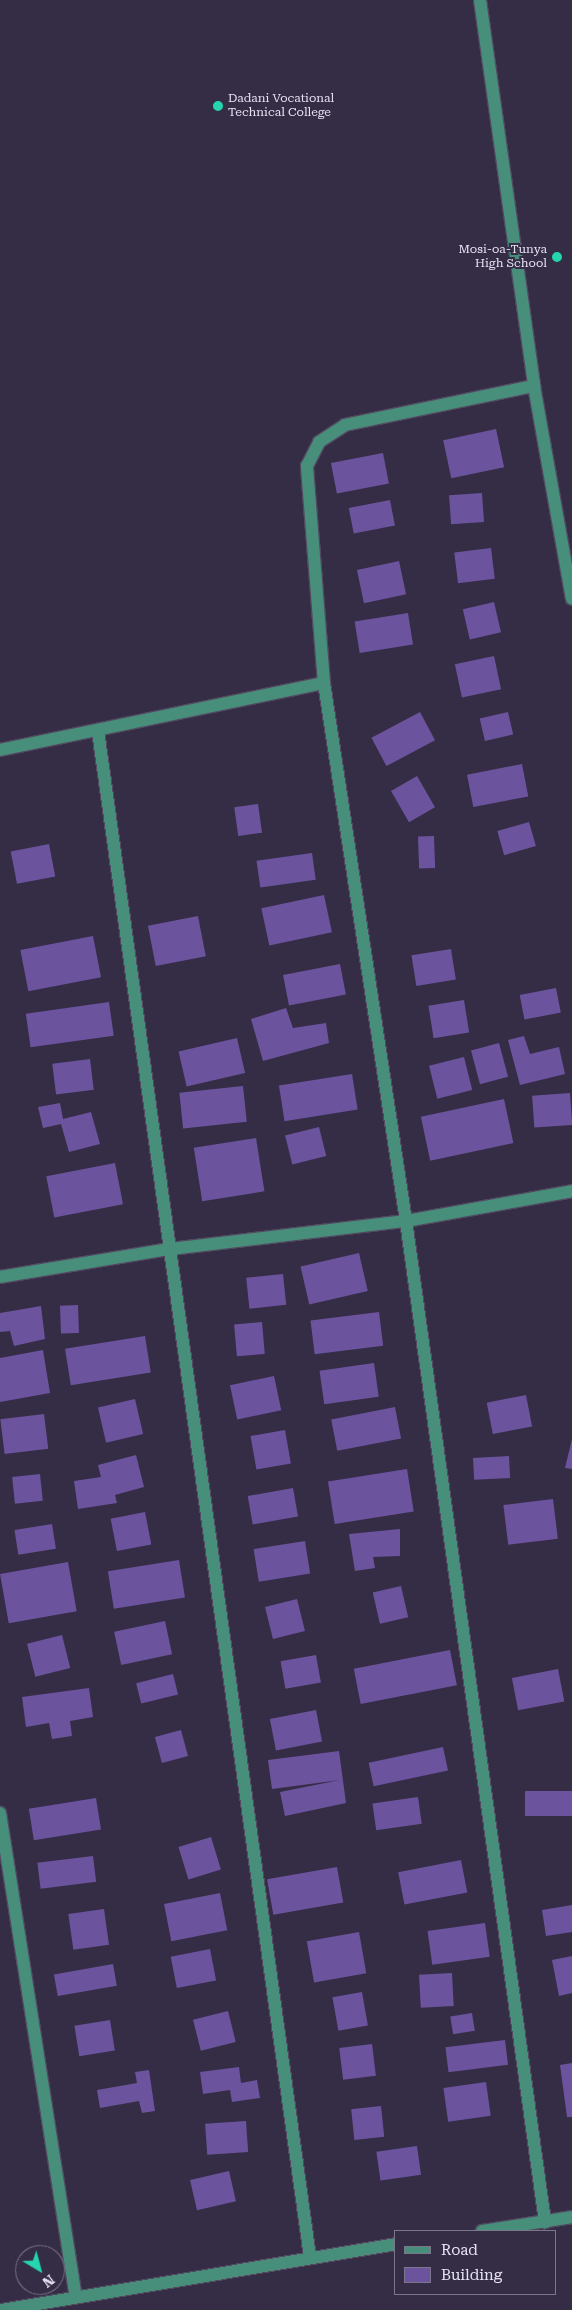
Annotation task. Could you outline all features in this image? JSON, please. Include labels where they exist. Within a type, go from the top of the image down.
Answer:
[{"type":"street","points":[[480,0],[534,386],[572,599]]},
{"type":"street","points":[[534,386],[345,425],[319,442],[307,466],[324,683],[406,1221],[544,2222]]},
{"type":"street","points":[[0,750],[324,683]]},
{"type":"street","points":[[98,731],[310,2256]]},
{"type":"street","points":[[0,1277],[170,1250],[406,1221],[572,1191]]},
{"type":"street","points":[[0,1813],[76,2296]]},
{"type":"street","points":[[489,2230],[572,2217]]},
{"type":"street","points":[[2,2310],[310,2256],[394,2244]]},
{"type":"building","points":[[496,429],[504,467],[451,478],[443,440]]},
{"type":"building","points":[[383,453],[389,483],[337,494],[331,463]]},
{"type":"building","points":[[482,493],[484,522],[451,524],[449,495]]},
{"type":"building","points":[[390,500],[395,526],[354,534],[349,508]]},
{"type":"building","points":[[491,548],[495,579],[458,583],[454,553]]},
{"type":"building","points":[[399,561],[406,594],[364,603],[357,570]]},
{"type":"building","points":[[494,602],[501,632],[470,639],[463,609]]},
{"type":"building","points":[[408,613],[413,645],[360,653],[355,621]]},
{"type":"building","points":[[494,656],[501,689],[462,698],[455,664]]},
{"type":"building","points":[[420,712],[435,740],[386,766],[371,738]]},
{"type":"building","points":[[508,712],[513,734],[485,741],[480,719]]},
{"type":"building","points":[[522,764],[528,796],[473,807],[467,775]]},
{"type":"building","points":[[417,776],[435,807],[409,822],[391,791]]},
{"type":"building","points":[[258,804],[262,833],[238,836],[234,807]]},
{"type":"building","points":[[529,822],[536,846],[504,855],[497,831]]},
{"type":"building","points":[[434,836],[435,868],[419,869],[418,837]]},
{"type":"building","points":[[49,844],[55,876],[17,884],[11,851]]},
{"type":"building","points":[[312,853],[316,880],[260,888],[257,861]]},
{"type":"building","points":[[324,895],[332,932],[269,945],[261,908]]},
{"type":"building","points":[[198,916],[206,956],[156,966],[148,926]]},
{"type":"building","points":[[93,936],[101,977],[28,991],[20,950]]},
{"type":"building","points":[[451,949],[456,980],[416,986],[411,955]]},
{"type":"building","points":[[340,964],[346,994],[289,1005],[283,975]]},
{"type":"building","points":[[556,988],[561,1013],[524,1020],[520,995]]},
{"type":"building","points":[[464,1000],[469,1033],[434,1038],[428,1006]]},
{"type":"building","points":[[109,1002],[114,1036],[31,1047],[26,1014]]},
{"type":"building","points":[[286,1008],[293,1028],[326,1023],[329,1043],[263,1061],[251,1019]]},
{"type":"building","points":[[524,1036],[530,1054],[559,1047],[565,1074],[520,1085],[508,1040]]},
{"type":"building","points":[[237,1038],[245,1073],[187,1087],[179,1051]]},
{"type":"building","points":[[499,1043],[508,1077],[480,1084],[471,1051]]},
{"type":"building","points":[[464,1057],[472,1090],[437,1099],[429,1066]]},
{"type":"building","points":[[90,1059],[94,1090],[56,1094],[52,1064]]},
{"type":"building","points":[[352,1074],[358,1110],[285,1121],[279,1086]]},
{"type":"building","points":[[243,1086],[247,1122],[183,1128],[179,1093]]},
{"type":"building","points":[[570,1093],[572,1125],[534,1128],[532,1096]]},
{"type":"building","points":[[504,1099],[513,1143],[430,1161],[421,1117]]},
{"type":"building","points":[[60,1103],[63,1119],[91,1112],[100,1144],[69,1152],[61,1124],[43,1128],[38,1107]]},
{"type":"building","points":[[319,1127],[326,1156],[292,1165],[285,1135]]},
{"type":"building","points":[[256,1138],[264,1191],[202,1201],[194,1148]]},
{"type":"building","points":[[115,1163],[123,1204],[54,1218],[46,1176]]},
{"type":"building","points":[[359,1253],[368,1291],[309,1304],[301,1266]]},
{"type":"building","points":[[283,1274],[286,1305],[249,1309],[246,1278]]},
{"type":"building","points":[[78,1305],[79,1333],[61,1334],[60,1306]]},
{"type":"building","points":[[41,1306],[45,1339],[14,1346],[10,1331],[0,1332],[0,1313]]},
{"type":"building","points":[[379,1312],[383,1346],[315,1354],[311,1320]]},
{"type":"building","points":[[262,1322],[265,1354],[237,1356],[234,1324]]},
{"type":"building","points":[[145,1336],[151,1373],[71,1385],[65,1349]]},
{"type":"building","points":[[43,1350],[50,1393],[0,1402],[0,1358]]},
{"type":"building","points":[[374,1363],[379,1397],[324,1404],[320,1371]]},
{"type":"building","points":[[274,1376],[281,1410],[237,1420],[230,1385]]},
{"type":"building","points":[[526,1395],[532,1426],[493,1434],[487,1403]]},
{"type":"building","points":[[135,1399],[143,1434],[106,1443],[98,1408]]},
{"type":"building","points":[[395,1407],[401,1438],[337,1451],[331,1419]]},
{"type":"building","points":[[44,1414],[48,1449],[5,1454],[0,1419]]},
{"type":"building","points":[[285,1430],[291,1463],[256,1470],[251,1436]]},
{"type":"building","points":[[572,1439],[572,1469],[565,1468]]},
{"type":"building","points":[[136,1455],[144,1487],[115,1495],[117,1503],[78,1509],[74,1481],[101,1477],[98,1465]]},
{"type":"building","points":[[509,1456],[510,1478],[474,1480],[473,1458]]},
{"type":"building","points":[[407,1469],[414,1511],[335,1524],[328,1482]]},
{"type":"building","points":[[40,1474],[43,1501],[15,1504],[12,1477]]},
{"type":"building","points":[[293,1488],[298,1517],[253,1525],[248,1496]]},
{"type":"building","points":[[553,1499],[558,1539],[508,1545],[503,1505]]},
{"type":"building","points":[[145,1512],[151,1544],[117,1551],[111,1519]]},
{"type":"building","points":[[52,1524],[56,1549],[18,1555],[14,1530]]},
{"type":"building","points":[[400,1529],[400,1556],[373,1557],[375,1568],[355,1571],[349,1534]]},
{"type":"building","points":[[305,1541],[310,1574],[259,1582],[254,1549]]},
{"type":"building","points":[[179,1560],[185,1598],[114,1609],[108,1571]]},
{"type":"building","points":[[68,1562],[77,1611],[9,1623],[0,1574]]},
{"type":"building","points":[[401,1586],[408,1617],[380,1624],[373,1593]]},
{"type":"building","points":[[297,1599],[305,1631],[273,1639],[265,1607]]},
{"type":"building","points":[[165,1621],[172,1654],[121,1665],[114,1632]]},
{"type":"building","points":[[62,1635],[70,1668],[35,1677],[27,1644]]},
{"type":"building","points":[[450,1650],[457,1685],[361,1704],[354,1669]]},
{"type":"building","points":[[316,1655],[321,1683],[285,1689],[281,1661]]},
{"type":"building","points":[[558,1669],[564,1701],[518,1710],[512,1678]]},
{"type":"building","points":[[173,1674],[178,1694],[141,1704],[136,1683]]},
{"type":"building","points":[[89,1688],[93,1717],[70,1721],[72,1736],[52,1739],[49,1723],[26,1727],[22,1697]]},
{"type":"building","points":[[316,1710],[322,1741],[276,1750],[270,1719]]},
{"type":"building","points":[[181,1730],[188,1756],[162,1763],[155,1737]]},
{"type":"building","points":[[443,1747],[448,1770],[374,1786],[369,1763]]},
{"type":"building","points":[[339,1751],[346,1803],[285,1816],[280,1792],[340,1780],[272,1789],[268,1760]]},
{"type":"building","points":[[525,1791],[572,1791],[572,1816],[525,1816]]},
{"type":"building","points":[[418,1797],[422,1824],[376,1830],[372,1803]]},
{"type":"building","points":[[96,1798],[101,1830],[34,1840],[29,1809]]},
{"type":"building","points":[[211,1837],[221,1870],[188,1879],[178,1847]]},
{"type":"building","points":[[93,1856],[96,1882],[41,1889],[37,1863]]},
{"type":"building","points":[[461,1860],[467,1892],[404,1905],[398,1872]]},
{"type":"building","points":[[337,1867],[343,1902],[273,1915],[267,1879]]},
{"type":"building","points":[[220,1893],[227,1930],[171,1941],[164,1904]]},
{"type":"building","points":[[572,1905],[572,1932],[546,1936],[542,1910]]},
{"type":"building","points":[[104,1909],[109,1945],[73,1950],[68,1914]]},
{"type":"building","points":[[485,1923],[490,1957],[432,1965],[428,1931]]},
{"type":"building","points":[[359,1932],[366,1973],[314,1983],[307,1941]]},
{"type":"building","points":[[210,1949],[216,1980],[177,1988],[171,1957]]},
{"type":"building","points":[[572,1956],[572,1993],[559,1996],[552,1960]]},
{"type":"building","points":[[113,1964],[117,1986],[58,1996],[54,1974]]},
{"type":"building","points":[[452,1973],[454,2006],[421,2008],[419,1975]]},
{"type":"building","points":[[362,1992],[368,2025],[338,2031],[332,1997]]},
{"type":"building","points":[[228,2011],[236,2042],[201,2051],[193,2020]]},
{"type":"building","points":[[472,2013],[475,2031],[453,2034],[450,2016]]},
{"type":"building","points":[[110,2020],[115,2051],[79,2056],[74,2026]]},
{"type":"building","points":[[505,2040],[508,2065],[448,2072],[445,2047]]},
{"type":"building","points":[[372,2044],[376,2076],[343,2080],[339,2048]]},
{"type":"building","points":[[572,2063],[572,2117],[567,2117],[560,2065]]},
{"type":"building","points":[[239,2067],[241,2083],[257,2080],[260,2098],[232,2102],[230,2090],[203,2094],[200,2072]]},
{"type":"building","points":[[149,2070],[155,2111],[142,2113],[139,2101],[100,2108],[97,2090],[137,2083],[135,2072]]},
{"type":"building","points":[[486,2082],[491,2116],[448,2122],[443,2088]]},
{"type":"building","points":[[381,2106],[384,2137],[354,2140],[351,2109]]},
{"type":"building","points":[[246,2121],[248,2152],[207,2155],[205,2124]]},
{"type":"building","points":[[417,2146],[421,2175],[380,2180],[376,2152]]},
{"type":"building","points":[[229,2171],[236,2201],[197,2210],[190,2180]]},
{"type":"place","name":"Dadani Vocational Technical College","points":[[218,106]]},
{"type":"place","name":"Mosi-oa-Tunya High School","points":[[557,257]]}]
